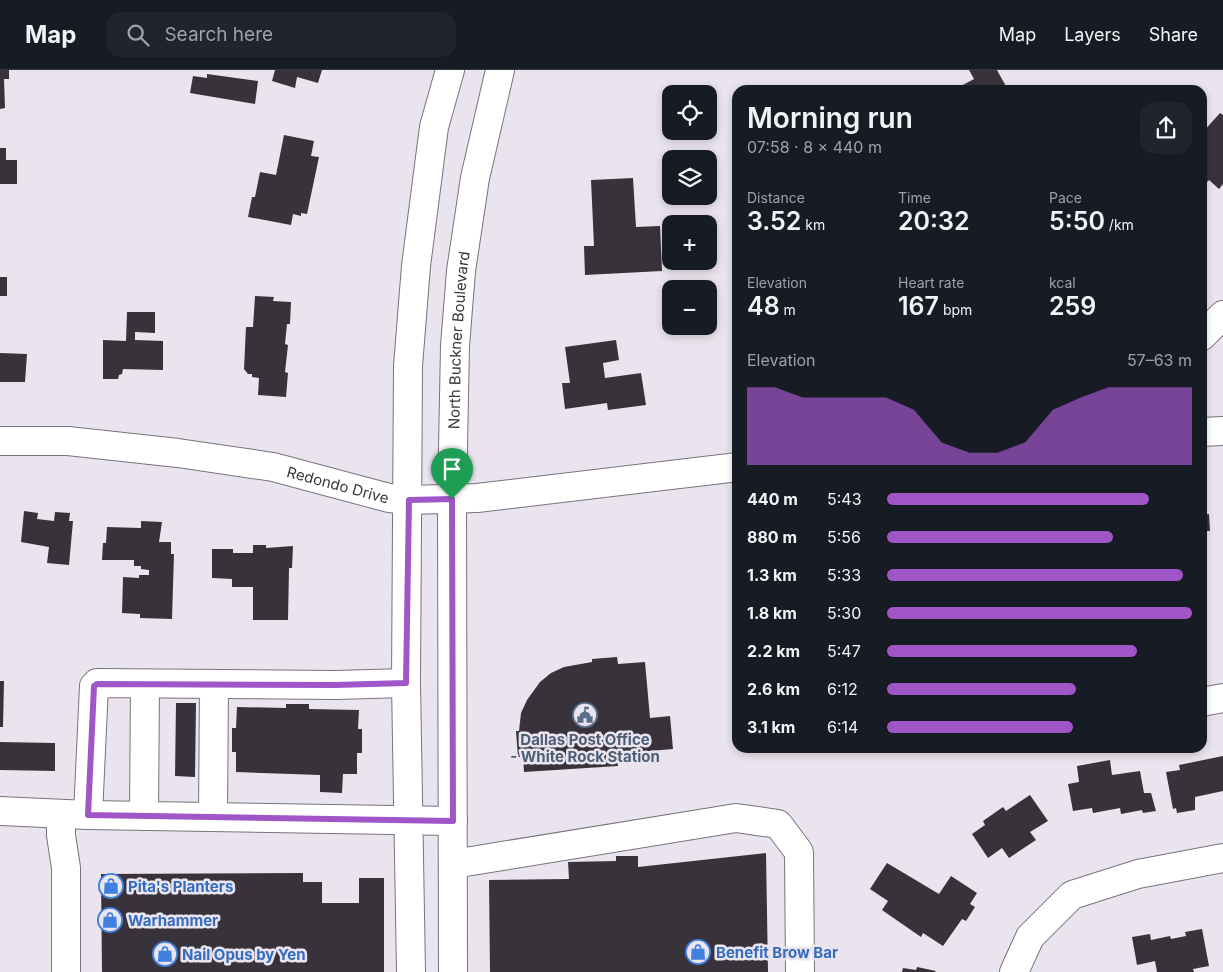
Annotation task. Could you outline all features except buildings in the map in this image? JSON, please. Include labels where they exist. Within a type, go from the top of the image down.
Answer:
[{"type":"main road","points":[[411,972],[406,683],[409,500],[408,366],[416,266],[434,127],[450,70]]},
{"type":"main road","name":"North Buckner Boulevard","points":[[453,972],[452,499],[454,346],[475,178],[500,70]]},
{"type":"main road","points":[[1207,331],[1223,315]]},
{"type":"main road","points":[[1207,432],[1223,431]]},
{"type":"main road","name":"Redondo Drive","points":[[0,441],[68,441],[264,466],[389,498],[409,500],[477,498],[732,468]]},
{"type":"main road","points":[[88,815],[94,686],[97,684],[335,685],[406,683]]},
{"type":"main road","points":[[144,816],[146,684]]},
{"type":"main road","points":[[213,817],[214,684]]},
{"type":"main road","points":[[1207,701],[1223,698]]},
{"type":"main road","points":[[0,811],[88,815],[453,821]]},
{"type":"main road","points":[[61,814],[61,835],[66,868],[66,972]]},
{"type":"main road","points":[[453,864],[736,818],[778,824],[800,852],[800,972]]},
{"type":"main road","points":[[1014,972],[1030,937],[1072,895],[1138,874],[1223,858]]},
{"type":"place","name":"Dallas Post Office - White Rock Station","points":[[585,715]]},
{"type":"place","name":"Pita's Planters","points":[[111,886]]},
{"type":"place","name":"Warhammer","points":[[110,920]]},
{"type":"place","name":"Benefit Brow Bar","points":[[698,952]]},
{"type":"place","name":"Nail Opus by Yen","points":[[165,954]]},
{"type":"route","points":[[452,499],[453,821],[88,815],[94,686],[97,684],[335,685],[406,683],[409,500],[452,499]]}]
